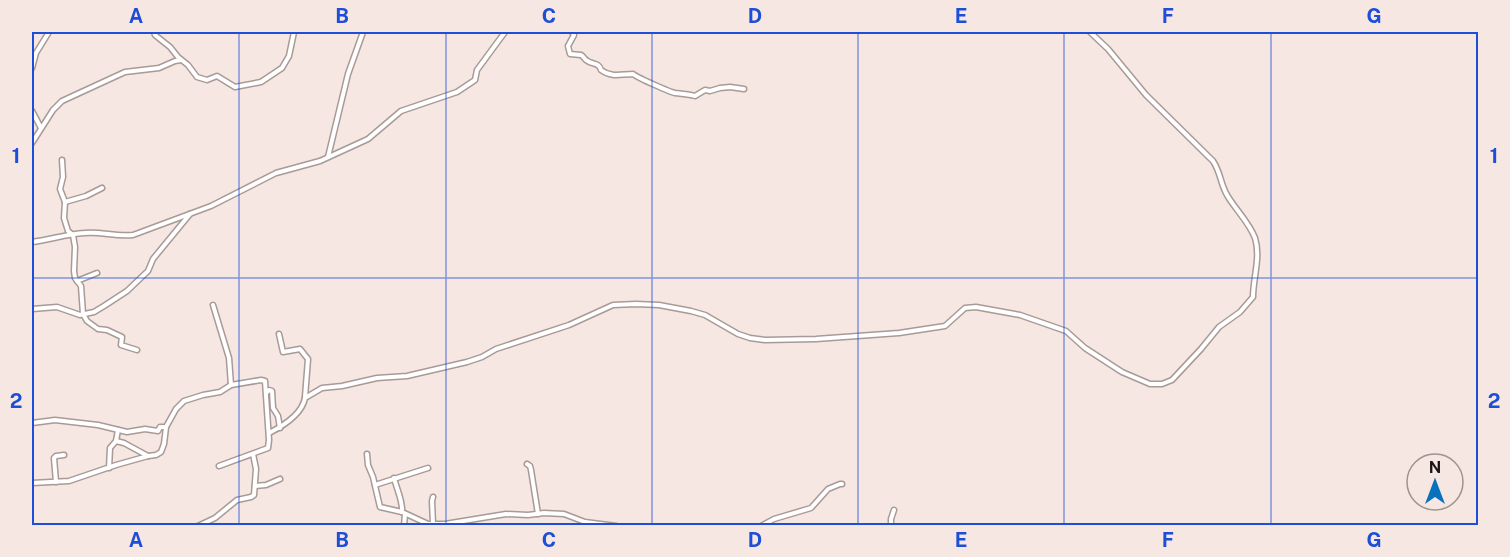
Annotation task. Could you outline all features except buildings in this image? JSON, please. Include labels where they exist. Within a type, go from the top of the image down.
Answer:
[{"type":"street","points":[[32,68],[36,53],[49,32]]},
{"type":"street","points":[[154,32],[188,65],[196,77],[207,80],[217,76],[235,87],[261,82],[282,68],[289,56],[294,32]]},
{"type":"street","points":[[328,157],[348,74],[363,32]]},
{"type":"street","points":[[32,242],[96,232],[120,236],[133,235],[211,207],[276,173],[312,164],[328,157],[368,139],[400,111],[457,92],[467,86],[475,80],[477,70],[505,32]]},
{"type":"street","points":[[572,32],[574,35],[568,46],[570,54],[581,55],[586,60],[600,66],[601,70],[608,75],[633,74],[670,92],[683,92],[695,96],[705,90],[730,87],[744,89]]},
{"type":"street","points":[[305,398],[322,388],[377,378],[407,376],[467,362],[496,349],[569,325],[613,305],[636,303],[659,305],[705,315],[744,336],[765,340],[899,333],[945,326],[965,308],[976,307],[1020,315],[1066,331],[1085,348],[1122,372],[1150,384],[1161,384],[1173,380],[1219,327],[1240,312],[1253,297],[1253,284],[1258,264],[1255,238],[1227,195],[1219,170],[1213,161],[1146,95],[1108,49],[1090,32]]},
{"type":"street","points":[[32,143],[57,105],[77,93],[125,72],[159,68],[182,60]]},
{"type":"street","points":[[32,111],[41,128]]},
{"type":"street","points":[[62,160],[63,177],[60,189],[65,202],[64,218],[68,231],[73,235],[74,271],[81,286],[83,314],[87,321],[98,329],[123,337],[121,345],[137,350]]},
{"type":"street","points":[[65,202],[86,196],[102,188]]},
{"type":"street","points":[[32,309],[57,307],[80,315],[94,312],[104,306],[135,284],[148,271],[153,259],[190,214]]},
{"type":"street","points":[[77,281],[97,273]]},
{"type":"street","points":[[213,305],[229,358],[231,385]]},
{"type":"street","points":[[269,433],[280,428],[304,404],[305,398],[308,359],[300,350],[284,352],[279,334]]},
{"type":"street","points":[[32,483],[69,481],[156,455],[161,452],[164,444],[166,427],[176,409],[184,401],[220,392],[231,385],[265,381],[268,448],[219,466]]},
{"type":"street","points":[[266,393],[269,390],[272,391],[273,408],[278,416],[280,428]]},
{"type":"street","points":[[32,423],[55,420],[98,425],[127,432],[147,429],[158,431],[160,427],[166,427]]},
{"type":"street","points":[[109,468],[110,448],[116,441],[118,430]]},
{"type":"street","points":[[116,441],[148,456]]},
{"type":"street","points":[[198,525],[215,518],[237,500],[254,495],[256,470],[253,454]]},
{"type":"street","points":[[367,454],[380,507],[404,513],[430,524],[462,524],[478,518],[506,514],[564,514],[585,522],[616,525]]},
{"type":"street","points":[[56,482],[54,458],[64,455]]},
{"type":"street","points":[[527,464],[531,470],[537,514]]},
{"type":"street","points":[[375,485],[428,468]]},
{"type":"street","points":[[394,478],[404,513],[404,525]]},
{"type":"street","points":[[255,486],[266,485],[280,479]]},
{"type":"street","points":[[761,525],[770,520],[811,508],[828,489],[842,484]]},
{"type":"street","points":[[430,524],[433,497]]},
{"type":"street","points":[[891,525],[894,510]]}]
